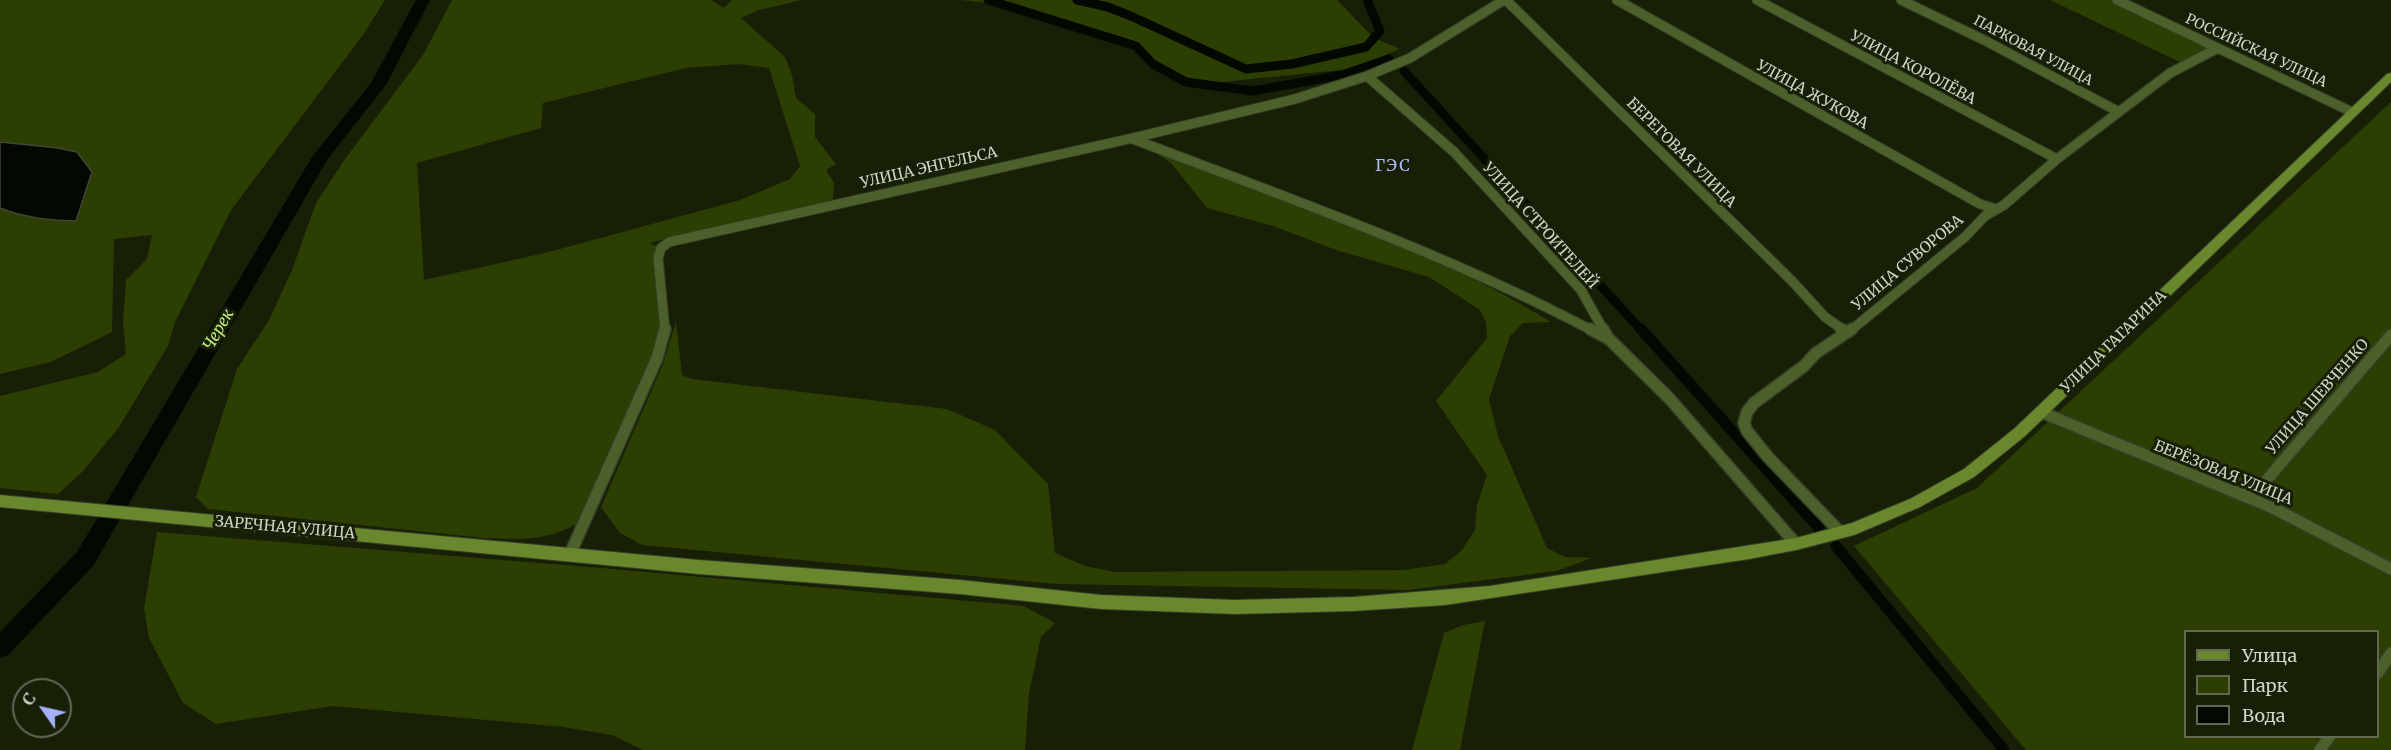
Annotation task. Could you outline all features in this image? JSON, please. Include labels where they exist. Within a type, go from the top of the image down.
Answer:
[{"type":"street","name":"УЛИЦА ЭНГЕЛЬСА","points":[[570,554],[657,358],[665,333],[658,258],[661,248],[669,242],[1295,99],[1367,76],[1426,49],[1505,0]]},
{"type":"street","name":"БЕРЕГОВАЯ УЛИЦА","points":[[1505,0],[1701,194],[1792,280],[1835,327]]},
{"type":"street","name":"УЛИЦА ЖУКОВА","points":[[1617,0],[1980,204],[1996,209]]},
{"type":"street","name":"УЛИЦА КОРОЛЁВА","points":[[1757,0],[2057,159]]},
{"type":"street","name":"ПАРКОВАЯ УЛИЦА","points":[[1901,0],[1986,41],[2119,112]]},
{"type":"street","name":"РОССИЙСКАЯ УЛИЦА","points":[[2117,0],[2352,112]]},
{"type":"street","name":"УЛИЦА СУВОРОВА","points":[[1840,532],[1768,457],[1747,431],[1744,423],[1754,403],[1835,339],[1848,332],[2057,159],[2170,73],[2217,48]]},
{"type":"street","name":"УЛИЦА СТРОИТЕЛЕЙ","points":[[1367,76],[1454,152],[1565,273],[1591,305],[1608,338],[1669,398],[1796,544]]},
{"type":"street","name":"УЛИЦА ГАГАРИНА","points":[[1796,544],[1880,519],[1946,487],[1986,460],[2041,412],[2391,76]]},
{"type":"street","points":[[1132,138],[1412,245],[1538,302],[1608,338]]},
{"type":"street","points":[[1835,339],[1835,327],[1848,332]]},
{"type":"street","name":"УЛИЦА ШЕВЧЕНКО","points":[[2236,492],[2253,490],[2264,483],[2391,335]]},
{"type":"street","name":"БЕРЁЗОВАЯ УЛИЦА","points":[[2041,412],[2116,446],[2236,492],[2322,531],[2391,569]]},
{"type":"street","name":"ЗАРЕЧНАЯ УЛИЦА","points":[[0,501],[699,567],[960,586],[1101,602],[1235,607],[1445,598],[1715,559],[1796,544]]},
{"type":"street","points":[[2379,671],[2391,653]]},
{"type":"green space","points":[[0,0],[385,0],[363,35],[231,210],[175,322],[168,346],[119,427],[83,471],[58,494],[0,488],[0,396],[98,372],[126,354],[123,322],[126,280],[147,259],[152,235],[114,239],[112,332],[51,362],[0,374],[0,208],[37,218],[75,221],[11,144],[0,142]]},
{"type":"green space","points":[[452,0],[711,0],[724,8],[732,0],[802,0],[759,10],[741,18],[785,57],[792,75],[796,98],[815,114],[815,137],[836,164],[826,170],[834,183],[833,200],[649,243],[661,248],[665,333],[585,519],[560,532],[536,538],[484,538],[208,509],[196,497],[237,369],[269,320],[292,270],[316,203],[345,159],[423,55]],"holes":[[[738,64],[769,68],[800,166],[790,179],[740,200],[549,252],[424,280],[417,163],[541,128],[543,103],[686,68]]]},
{"type":"green space","points":[[961,0],[1337,0],[1374,38],[1400,49],[1351,69],[1201,84],[1186,82],[1153,64],[1136,46],[997,4]]},
{"type":"green space","points":[[2050,0],[2117,0],[2218,48],[2184,64]]},
{"type":"green space","points":[[2391,102],[2391,750],[2026,750],[1854,546],[1977,488]]},
{"type":"green space","points":[[1154,152],[1407,248],[1504,295],[1551,322],[1523,323],[1510,336],[1489,399],[1498,436],[1547,548],[1565,557],[1592,558],[1556,571],[1408,590],[1057,584],[642,545],[620,533],[601,507],[663,364],[676,322],[682,375],[692,379],[947,409],[995,430],[1048,484],[1055,553],[1085,566],[1115,572],[1403,570],[1445,564],[1462,550],[1475,530],[1477,505],[1487,475],[1436,401],[1487,338],[1486,322],[1480,310],[1429,277],[1336,250],[1273,226],[1207,208],[1171,163]]},
{"type":"green space","points":[[157,532],[602,568],[1024,606],[1055,623],[1041,637],[1029,693],[1025,750],[643,750],[612,735],[563,727],[332,706],[216,724],[183,703],[149,638],[144,609]]},
{"type":"green space","points":[[1485,621],[1460,750],[1412,750],[1444,633],[1463,625]]},
{"type":"water","points":[[0,142],[77,152],[92,172],[76,221],[37,218],[0,208]]},
{"type":"waterway","name":"Черек","points":[[0,648],[85,559],[320,157],[378,85],[423,0]]},
{"type":"waterway","points":[[988,0],[1136,46],[1153,64],[1186,82],[1253,91],[1342,75],[1389,59]]},
{"type":"waterway","points":[[1077,0],[1108,7],[1133,17],[1246,69],[1292,64],[1366,47],[1380,31],[1367,0]]},
{"type":"waterway","points":[[1404,71],[1642,331]]},
{"type":"waterway","points":[[1641,329],[1819,528]]},
{"type":"waterway","points":[[1836,546],[2004,750]]},
{"type":"district","name":"ГЭС","points":[[1393,166]]}]
